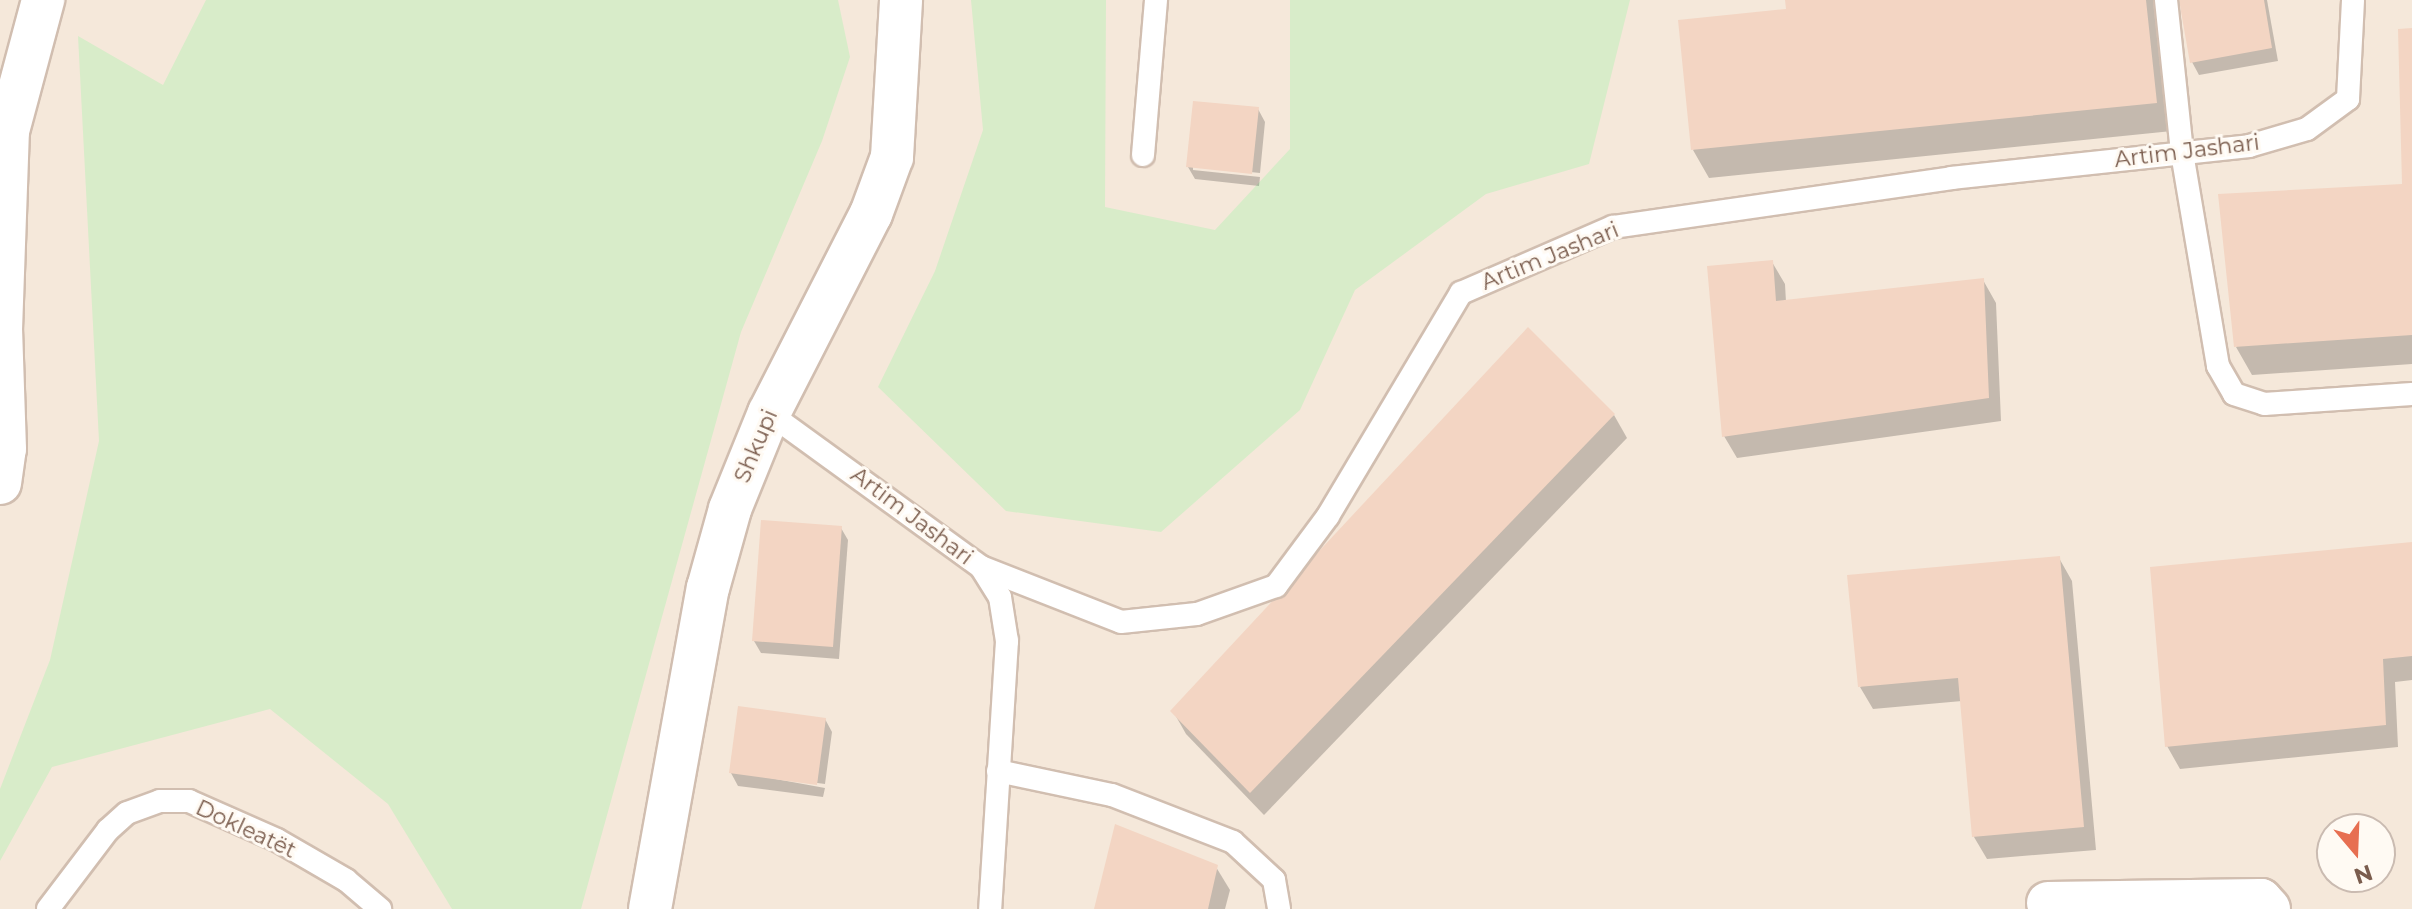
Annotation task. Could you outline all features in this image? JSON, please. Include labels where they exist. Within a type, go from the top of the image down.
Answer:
[{"type":"street","points":[[0,483],[5,449],[0,330],[9,88],[43,0]]},
{"type":"street","name":"Shkupi","points":[[650,909],[708,588],[730,509],[769,413],[871,214],[892,157],[901,0]]},
{"type":"street","points":[[2048,903],[2261,900],[2269,909]]},
{"type":"lane","points":[[1143,155],[1156,0]]},
{"type":"lane","points":[[2166,0],[2182,153],[2218,366],[2234,394],[2264,404],[2412,394]]},
{"type":"lane","name":"Artim Jashari","points":[[769,413],[981,567],[1121,622],[1197,614],[1276,586],[1328,516],[1461,293],[1613,227],[1951,178],[2249,146],[2307,129],[2348,99],[2353,0]]},
{"type":"lane","points":[[981,567],[1000,597],[1007,641],[990,909]]},
{"type":"lane","points":[[998,771],[1112,795],[1233,842],[1274,880],[1279,909]]},
{"type":"lane","name":"Dokleatët","points":[[48,909],[108,830],[127,813],[160,801],[189,801],[277,840],[346,880],[380,909]]},
{"type":"shaded area","points":[[0,0],[2412,0],[2412,909],[0,909]]},
{"type":"green space","points":[[206,0],[838,0],[850,57],[822,141],[741,332],[581,909],[452,909],[388,804],[270,709],[52,767],[0,861],[0,789],[50,660],[99,441],[78,36],[163,85]]},
{"type":"green space","points":[[971,0],[1106,0],[1105,207],[1215,230],[1290,149],[1290,0],[1630,0],[1589,164],[1486,194],[1355,290],[1300,410],[1161,532],[1006,511],[878,387],[935,271],[983,130]]},
{"type":"building","points":[[1785,0],[2146,0],[2157,103],[1691,150],[1678,20],[1786,9]]},
{"type":"building","points":[[2179,0],[2264,0],[2272,48],[2190,63]]},
{"type":"building","points":[[2412,28],[2412,335],[2234,347],[2218,194],[2402,184],[2398,29]]},
{"type":"building","points":[[1193,101],[1259,107],[1252,174],[1186,167]]},
{"type":"building","points":[[1773,260],[1776,301],[1984,278],[1989,398],[1722,437],[1707,266]]},
{"type":"building","points":[[1528,327],[1615,414],[1250,793],[1170,711]]},
{"type":"building","points":[[761,520],[842,526],[833,647],[752,641]]},
{"type":"building","points":[[2412,542],[2412,656],[2383,659],[2386,725],[2165,747],[2150,567]]},
{"type":"building","points":[[2060,556],[2084,827],[1972,837],[1958,678],[1858,687],[1847,575]]},
{"type":"building","points":[[738,706],[826,718],[817,785],[729,773]]},
{"type":"building","points":[[1115,824],[1218,865],[1208,909],[1094,909]]}]
